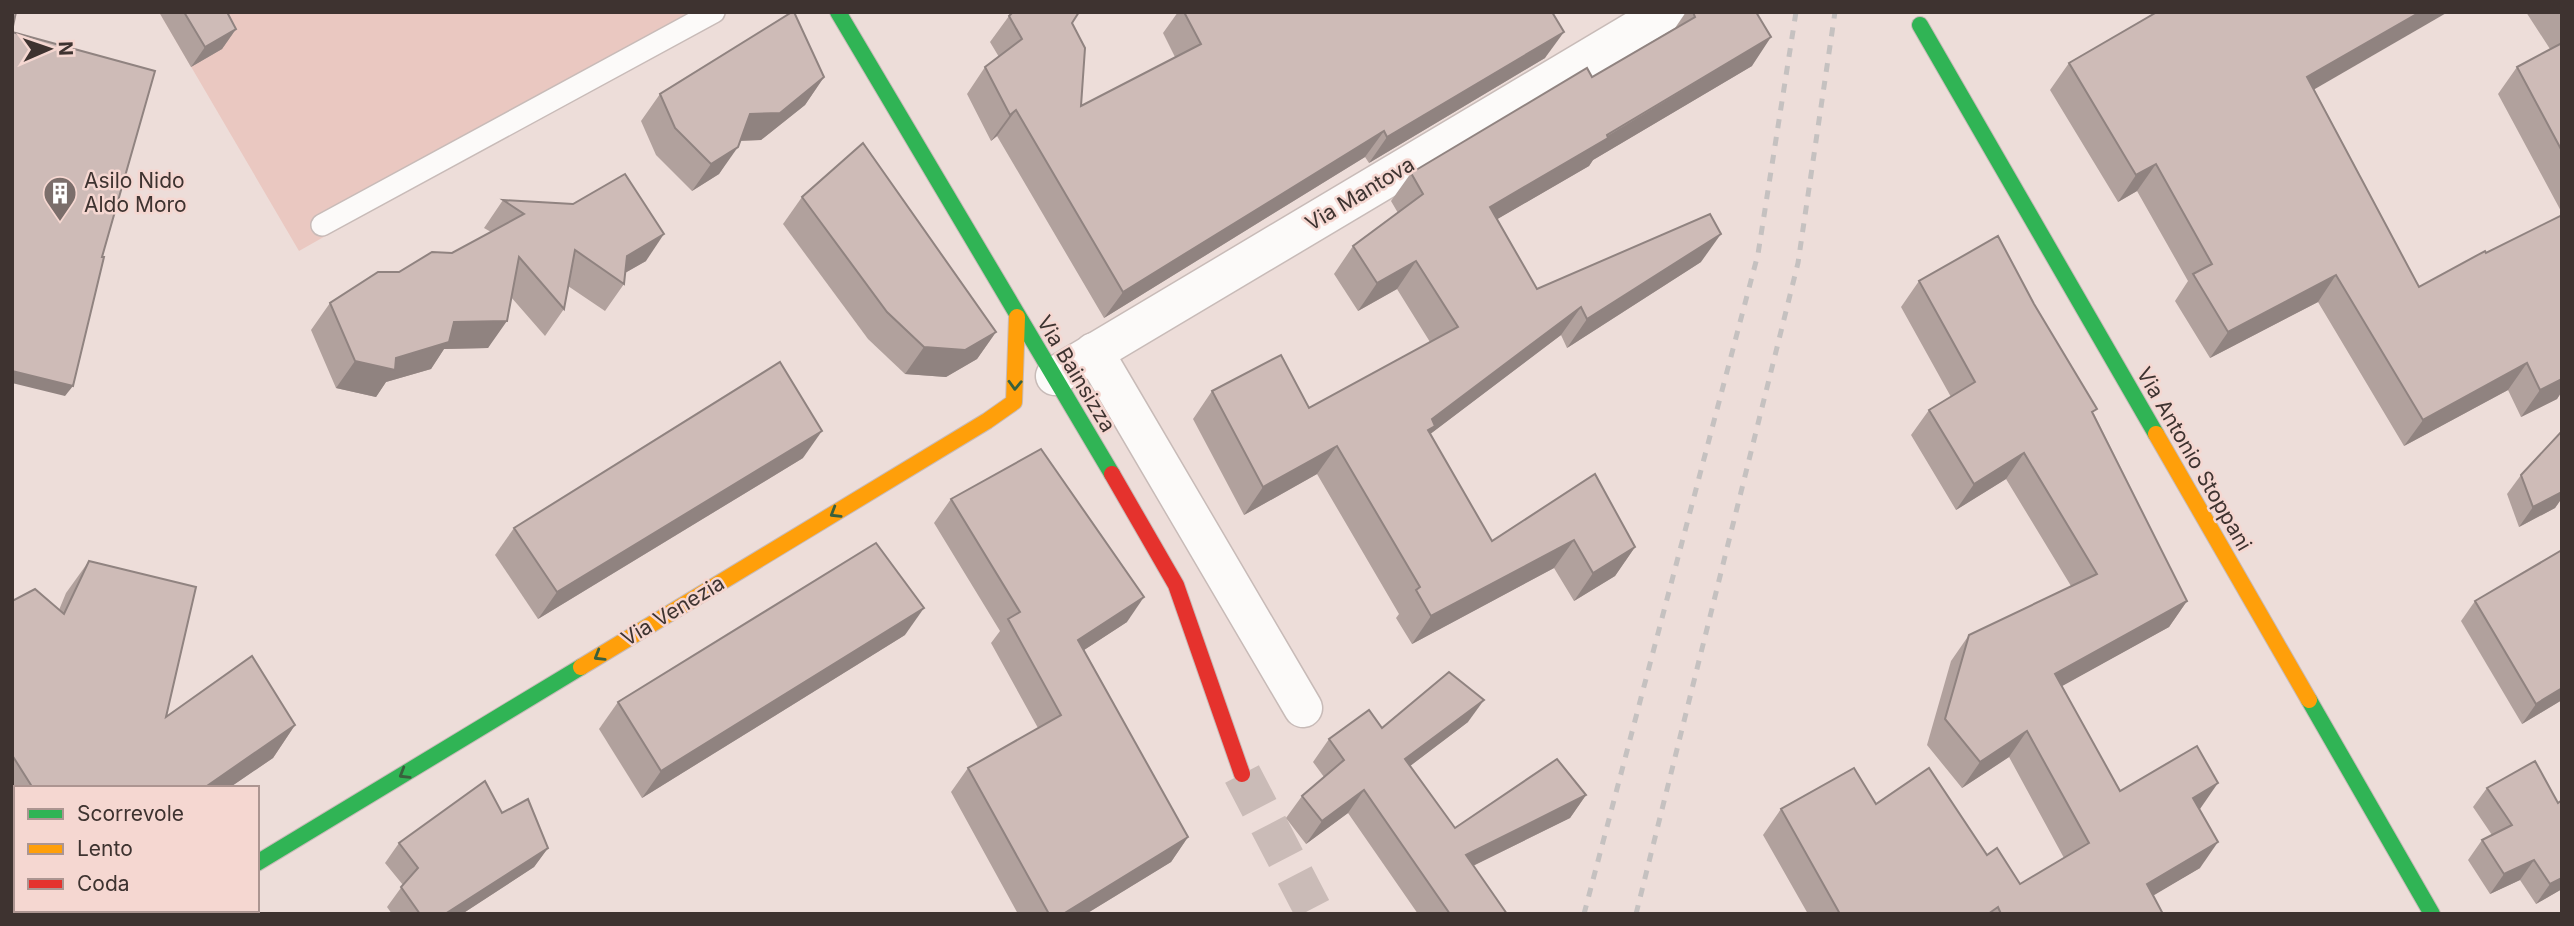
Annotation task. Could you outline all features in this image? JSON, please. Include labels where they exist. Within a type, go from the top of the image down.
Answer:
[{"type":"street","name":"Via Bainsizza","points":[[838,12],[1176,585],[1242,774]]},
{"type":"street","name":"Via Mantova","points":[[1055,376],[1666,12]]},
{"type":"street","name":"Via Antonio Stoppani","points":[[1920,24],[2432,914]]},
{"type":"street","name":"Via Venezia","points":[[259,862],[951,443],[1014,402],[1017,317]]},
{"type":"street","points":[[1094,352],[1303,708]]},
{"type":"lane","points":[[322,225],[714,12]]},
{"type":"shaded area","points":[[159,12],[720,12],[299,251]]},
{"type":"building","points":[[12,12],[16,12],[12,31]]},
{"type":"building","points":[[184,12],[227,12],[236,29],[205,47]]},
{"type":"building","points":[[792,12],[824,77],[780,113],[750,114],[738,147],[711,164],[675,128],[660,94]]},
{"type":"building","points":[[1013,12],[1079,12],[1072,23],[1085,48],[1081,106],[1201,44],[1184,12],[1552,12],[1564,32],[1387,137],[1384,131],[1123,292],[1016,110],[1010,115],[985,67],[1022,39],[1009,16]]},
{"type":"building","points":[[1693,12],[1756,12],[1771,37],[1490,207],[1537,289],[1710,214],[1721,234],[1587,319],[1581,307],[1432,419],[1435,426],[1428,430],[1492,541],[1595,474],[1635,547],[1593,573],[1574,540],[1431,616],[1416,590],[1420,587],[1337,446],[1263,487],[1212,391],[1281,355],[1309,408],[1458,327],[1416,261],[1377,283],[1353,246],[1423,194],[1411,173],[1587,68],[1592,77],[1695,17]]},
{"type":"building","points":[[2157,12],[2420,12],[2307,77],[2419,287],[2485,251],[2486,253],[2562,215],[2562,379],[2540,390],[2527,363],[2423,420],[2336,275],[2228,332],[2193,274],[2212,264],[2156,164],[2136,175],[2069,63]]},
{"type":"building","name":"Asilo Nido Aldo Moro","points":[[12,32],[155,71],[102,257],[73,386],[12,371]]},
{"type":"building","points":[[2562,43],[2562,151],[2517,67]]},
{"type":"building","points":[[863,143],[996,332],[965,350],[924,347],[887,312],[802,197]]},
{"type":"building","points":[[625,174],[664,234],[627,256],[624,284],[575,250],[564,309],[519,257],[507,321],[454,322],[449,342],[396,358],[395,370],[355,361],[330,303],[378,272],[399,272],[432,252],[452,253],[524,214],[503,200],[573,204]]},
{"type":"building","points":[[1998,236],[2034,304],[2097,409],[2092,412],[2187,601],[2055,674],[2120,791],[2197,746],[2218,783],[2193,798],[2218,842],[2147,884],[2163,914],[2001,914],[1998,907],[1988,914],[1840,914],[1781,809],[1854,768],[1876,804],[1929,768],[1987,855],[1997,848],[2020,884],[2089,843],[2027,731],[1980,762],[1945,719],[1969,635],[2097,574],[2024,453],[1974,484],[1929,410],[1975,382],[1919,281]]},
{"type":"building","points":[[780,362],[822,431],[557,592],[514,528]]},
{"type":"building","points":[[2562,431],[2562,492],[2533,507],[2521,475]]},
{"type":"building","points":[[1041,449],[1144,597],[1078,640],[1188,837],[1063,914],[1049,914],[968,768],[1061,715],[1008,619],[1020,612],[951,499]]},
{"type":"building","points":[[876,543],[924,608],[661,771],[618,702]]},
{"type":"building","points":[[2562,550],[2562,688],[2536,704],[2475,601]]},
{"type":"building","points":[[89,561],[196,587],[166,717],[252,656],[295,725],[207,786],[31,786],[12,755],[12,601],[35,589],[64,614]]},
{"type":"building","points":[[1449,672],[1484,700],[1405,759],[1455,828],[1557,759],[1586,795],[1466,855],[1507,914],[1450,914],[1364,790],[1322,821],[1302,796],[1344,760],[1329,739],[1369,710],[1382,728]]},
{"type":"building","points":[[2535,761],[2558,803],[2562,800],[2562,878],[2550,884],[2534,860],[2504,874],[2482,840],[2512,825],[2487,788]]},
{"type":"building","points":[[485,781],[502,813],[528,799],[548,848],[445,914],[420,914],[401,887],[418,868],[399,843]]},
{"type":"tunnel","points":[[1242,774],[1315,914]]},
{"type":"railway","points":[[1584,914],[1758,254],[1796,12]]},
{"type":"railway","points":[[1636,914],[1798,263],[1835,12]]},
{"type":"traffic: fast","points":[[838,12],[1112,474]]},
{"type":"traffic: fast","points":[[1920,25],[2156,434]]},
{"type":"traffic: fast","points":[[259,862],[581,667]]},
{"type":"traffic: fast","points":[[2309,700],[2432,914]]},
{"type":"traffic: slow","points":[[581,667],[987,421],[1014,402],[1017,317]]},
{"type":"traffic: slow","points":[[2156,434],[2309,700]]},
{"type":"traffic: jam","points":[[1112,474],[1176,585],[1242,774]]},
{"type":"place","name":"Asilo Nido Aldo Moro","points":[[60,223]]}]
